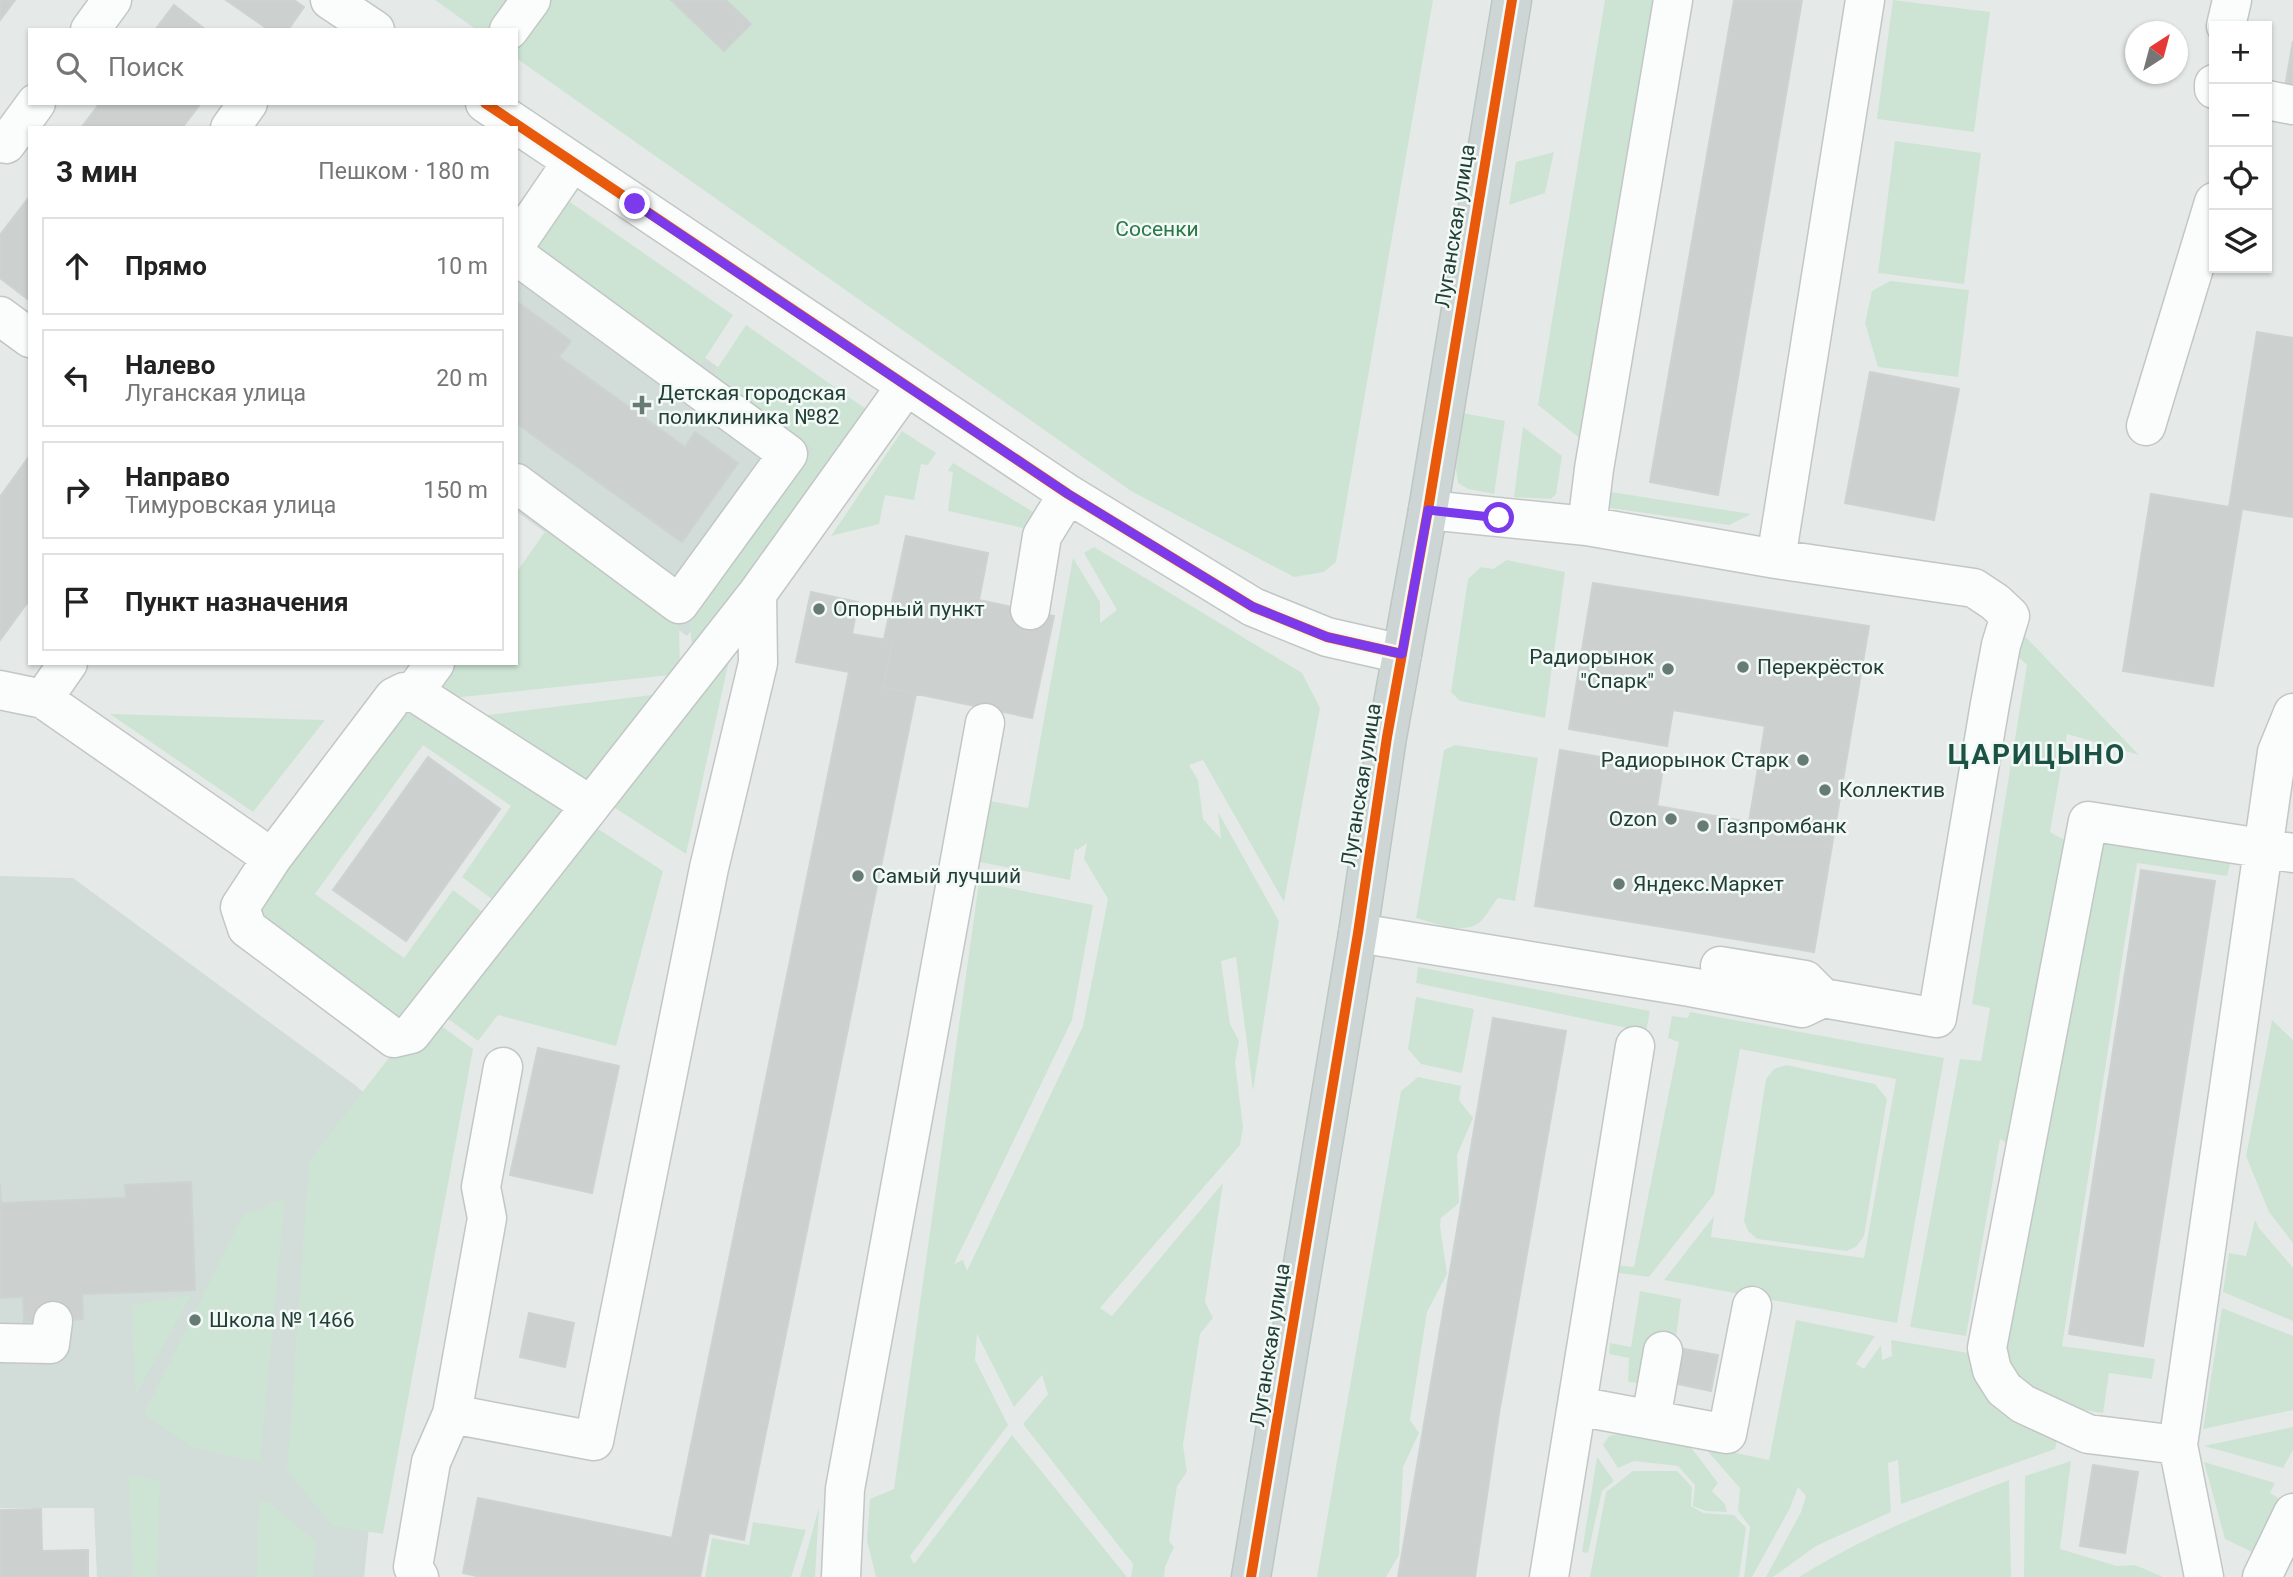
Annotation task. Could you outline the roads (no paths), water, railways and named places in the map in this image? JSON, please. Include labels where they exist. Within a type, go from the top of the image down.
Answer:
[{"type":"main road","name":"Луганская улица","points":[[1251,1577],[1358,933],[1387,737],[1428,510],[1512,0]]},
{"type":"street","points":[[91,28],[111,0]]},
{"type":"street","points":[[330,0],[372,28]]},
{"type":"street","points":[[510,28],[531,0]]},
{"type":"street","points":[[1587,526],[1594,469],[1673,0]]},
{"type":"street","points":[[1776,559],[1865,0]]},
{"type":"street","points":[[2227,21],[2232,0]]},
{"type":"street","points":[[2272,101],[2293,105]]},
{"type":"street","points":[[2,145],[34,105]]},
{"type":"street","points":[[231,126],[247,105]]},
{"type":"street","points":[[488,105],[1068,494],[1253,607],[1327,637],[1402,654]]},
{"type":"street","points":[[518,241],[572,162]]},
{"type":"street","points":[[2146,426],[2212,210]]},
{"type":"street","points":[[518,256],[788,454],[679,604],[518,484]]},
{"type":"street","points":[[0,316],[28,337]]},
{"type":"street","points":[[590,805],[425,678],[394,697],[272,858],[240,907],[247,928],[394,1038],[411,1034],[757,594],[906,386]]},
{"type":"street","points":[[1030,610],[1042,536],[1068,494]]},
{"type":"street","points":[[1428,510],[1587,526],[1776,559],[1974,589],[1995,602],[2010,616],[1993,692],[1937,1018],[1823,998],[1805,980],[1720,966]]},
{"type":"street","points":[[452,1414],[594,1441],[709,868],[758,663],[757,594]]},
{"type":"street","points":[[43,699],[67,665]]},
{"type":"street","points":[[0,690],[43,699],[272,858]]},
{"type":"street","points":[[2204,1577],[2178,1445],[2278,851],[2285,754],[2293,713]]},
{"type":"street","points":[[841,1577],[845,1489],[985,723]]},
{"type":"street","points":[[2178,1445],[2088,1434],[2022,1404],[2004,1389],[1992,1370],[1987,1348],[2088,821],[2278,851]]},
{"type":"street","points":[[1358,933],[1802,1008],[1823,998]]},
{"type":"street","points":[[1549,1577],[1635,1046]]},
{"type":"street","points":[[419,1577],[413,1567],[431,1462],[452,1414],[487,1218],[481,1187],[503,1067]]},
{"type":"street","points":[[1577,1406],[1727,1434],[1752,1306]]},
{"type":"street","points":[[0,1343],[50,1344],[53,1321]]},
{"type":"street","points":[[1651,1419],[1663,1351]]},
{"type":"street","points":[[2262,1577],[2293,1513]]},
{"type":"place","name":"Детская городская поликлиника №82","points":[[642,405]]},
{"type":"place","name":"Опорный пункт","points":[[819,609]]},
{"type":"place","name":"Перекрёсток","points":[[1743,667]]},
{"type":"place","name":"Радиорынок \"Спарк\"","points":[[1668,669]]},
{"type":"place","name":"Радиорынок Старк","points":[[1803,760]]},
{"type":"place","name":"Коллектив","points":[[1825,790]]},
{"type":"place","name":"Ozon","points":[[1671,819]]},
{"type":"place","name":"Газпромбанк","points":[[1703,826]]},
{"type":"place","name":"Самый лучший","points":[[858,876]]},
{"type":"place","name":"Яндекс.Маркет","points":[[1619,884]]},
{"type":"place","name":"Школа № 1466","points":[[195,1320]]},
{"type":"district","name":"ЦАРИЦЫНО","points":[[2037,754]]},
{"type":"park label","name":"Сосенки","points":[[1157,229]]}]
